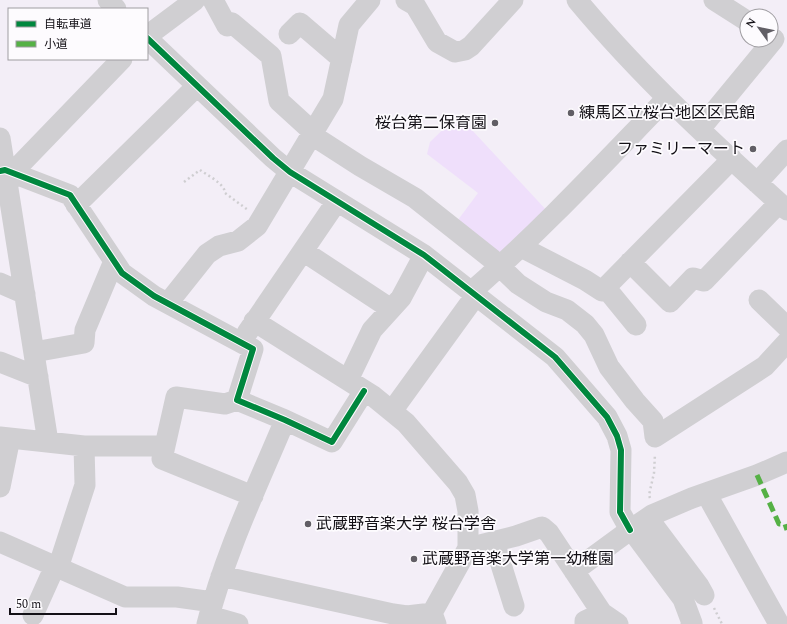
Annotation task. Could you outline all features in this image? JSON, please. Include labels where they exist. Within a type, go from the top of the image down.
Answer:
[{"type":"street","points":[[108,0],[115,8]]},
{"type":"street","points":[[148,36],[195,0]]},
{"type":"street","points":[[213,0],[227,26],[232,23],[271,56],[279,101],[313,132],[315,137],[415,198],[492,259],[518,284],[546,302],[567,310],[585,324],[594,336],[609,367],[653,420],[654,437],[765,366],[787,342]]},
{"type":"street","points":[[406,0],[415,5],[437,42],[455,52],[465,50],[471,46],[513,0]]},
{"type":"street","points":[[577,0],[604,32],[667,98],[783,207],[704,281],[693,278],[670,302],[630,262]]},
{"type":"street","points":[[714,0],[739,16]]},
{"type":"street","points":[[168,303],[207,254],[219,246],[238,241],[257,226],[261,220],[333,99],[349,25],[362,3]]},
{"type":"street","points":[[289,34],[300,23],[342,59]]},
{"type":"street","points":[[148,38],[273,158],[290,172],[424,255],[555,357],[607,417],[617,436],[621,450],[620,512],[637,525],[699,586],[704,595]]},
{"type":"street","points":[[700,128],[772,48]]},
{"type":"street","points":[[6,171],[121,60]]},
{"type":"street","points":[[76,205],[197,86]]},
{"type":"street","points":[[392,411],[474,294],[556,214],[667,98]]},
{"type":"street","points":[[0,138],[48,442]]},
{"type":"street","points":[[758,183],[787,150]]},
{"type":"street","points":[[521,247],[602,290],[732,159]]},
{"type":"street","points":[[6,171],[70,196],[122,273],[154,296],[253,349],[237,400]]},
{"type":"street","points":[[241,342],[337,201]]},
{"type":"street","points":[[303,251],[391,309]]},
{"type":"street","points":[[253,496],[162,459],[176,397],[225,404],[237,400],[332,442],[356,385],[372,330],[401,298],[424,255]]},
{"type":"street","points":[[34,352],[84,343],[85,330],[114,261]]},
{"type":"street","points":[[0,282],[25,294]]},
{"type":"street","points":[[605,287],[636,325]]},
{"type":"street","points":[[759,300],[787,327]]},
{"type":"street","points":[[221,576],[406,620],[434,619],[468,548],[468,512],[465,495],[458,483],[406,423],[356,385],[254,321]]},
{"type":"street","points":[[0,362],[38,378]]},
{"type":"street","points":[[610,422],[636,401]]},
{"type":"street","points":[[210,614],[221,576],[285,420]]},
{"type":"street","points":[[0,487],[5,437],[84,446],[165,446]]},
{"type":"street","points":[[33,615],[57,567],[85,485],[84,446]]},
{"type":"street","points":[[574,571],[637,525],[706,493],[787,462]]},
{"type":"street","points":[[706,493],[779,624]]},
{"type":"street","points":[[637,525],[683,599],[692,623],[691,624]]},
{"type":"street","points":[[468,548],[516,536],[542,527],[549,532],[574,571],[610,618],[585,622],[585,624]]},
{"type":"street","points":[[0,542],[125,597],[177,597],[210,614],[238,624]]},
{"type":"street","points":[[494,542],[514,606]]},
{"type":"path","points":[[184,182],[200,170],[222,185],[225,189],[225,193],[261,220]]},
{"type":"shaded area","points":[[458,115],[549,213],[498,260],[455,224],[478,193],[427,154],[430,142]]},
{"type":"marked path","points":[[757,475],[779,524],[785,524],[787,530]]},
{"type":"cycle path","points":[[148,39],[273,158],[290,172],[424,255],[555,357],[607,417],[617,436],[621,450],[620,512],[630,530]]},
{"type":"cycle path","points":[[0,171],[5,170],[70,195],[122,273],[154,296],[253,349],[237,400],[332,442],[364,391]]},
{"type":"place","name":"練馬区立桜台地区区民館","points":[[571,113]]},
{"type":"place","name":"桜台第二保育園","points":[[495,123]]},
{"type":"place","name":"ファミリーマート","points":[[753,149]]},
{"type":"place","name":"武蔵野音楽大学 桜台学舎","points":[[308,524]]},
{"type":"place","name":"武蔵野音楽大学第一幼稚園","points":[[414,559]]}]
